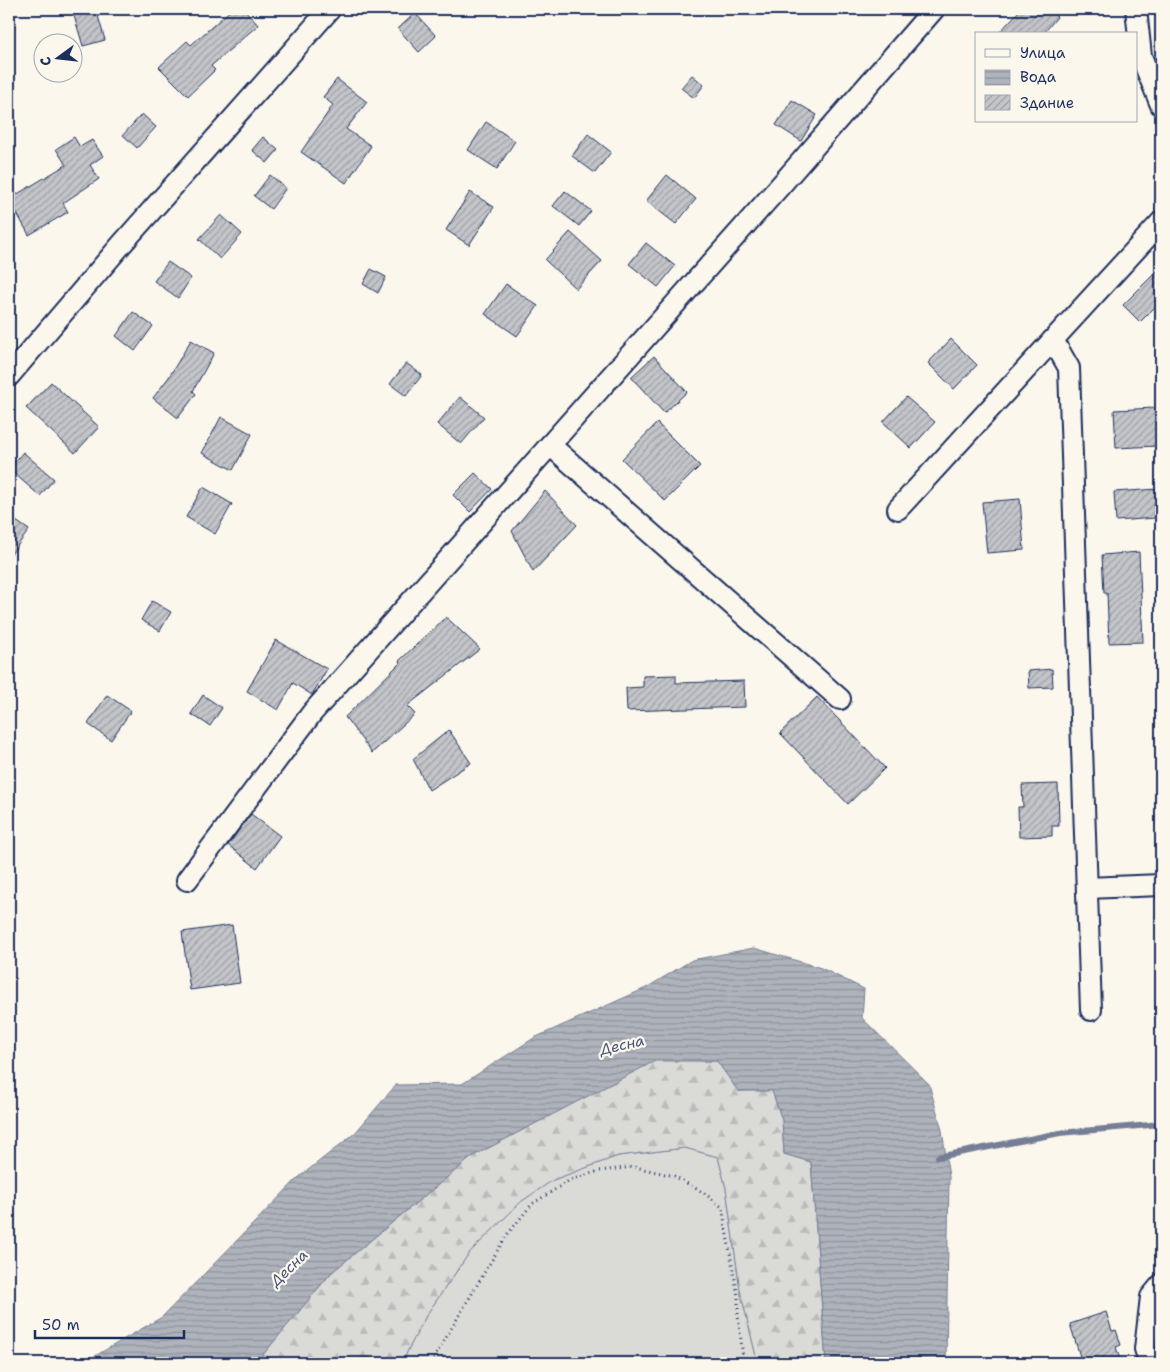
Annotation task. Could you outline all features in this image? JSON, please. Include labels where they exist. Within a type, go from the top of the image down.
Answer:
[{"type":"street","points":[[9,376],[147,215],[330,9]]},
{"type":"street","points":[[187,880],[312,714],[787,178],[934,9]]},
{"type":"street","points":[[1136,9],[1141,56],[1161,105]]},
{"type":"street","points":[[898,509],[1161,222]]},
{"type":"street","points":[[1053,340],[1069,368],[1091,1010]]},
{"type":"street","points":[[550,445],[840,699]]},
{"type":"street","points":[[1087,888],[1161,885]]},
{"type":"street","points":[[1150,1363],[1145,1349],[1151,1298],[1161,1285]]},
{"type":"path","points":[[431,1363],[506,1236],[532,1204],[570,1180],[599,1171],[635,1167],[674,1176],[704,1193],[722,1207],[738,1297],[738,1316],[743,1357],[741,1363]]},
{"type":"green space","points":[[655,1060],[717,1061],[738,1091],[772,1090],[782,1120],[784,1154],[811,1162],[826,1363],[755,1363],[756,1356],[740,1290],[726,1188],[718,1157],[685,1148],[618,1156],[553,1180],[522,1201],[470,1252],[427,1314],[403,1363],[256,1363],[331,1273],[473,1156]]},
{"type":"green space","points":[[685,1148],[718,1157],[726,1188],[740,1290],[756,1356],[755,1363],[403,1363],[427,1314],[470,1252],[522,1201],[553,1180],[618,1156]]},
{"type":"water","name":"Десна","points":[[754,948],[821,968],[864,989],[862,1018],[929,1084],[942,1130],[949,1177],[946,1363],[826,1363],[811,1162],[784,1154],[782,1120],[772,1091],[738,1091],[717,1061],[655,1061],[473,1156],[331,1273],[256,1363],[83,1363],[162,1317],[298,1178],[355,1133],[396,1085],[462,1084],[534,1038],[646,988],[692,960]]},
{"type":"building","points":[[72,9],[96,9],[105,40],[83,46],[82,32],[79,32]]},
{"type":"building","points":[[232,9],[244,9],[258,25],[211,66],[215,70],[188,96],[159,67],[187,41],[191,45]]},
{"type":"building","points":[[1021,9],[1048,9],[1057,17],[1045,32],[1000,32]]},
{"type":"building","points":[[415,13],[436,36],[419,52],[398,29]]},
{"type":"building","points":[[692,75],[704,85],[694,98],[681,88]]},
{"type":"building","points":[[337,79],[367,102],[346,129],[371,146],[346,183],[301,152],[333,105],[323,97]]},
{"type":"building","points":[[792,100],[817,115],[801,141],[776,125]]},
{"type":"building","points":[[142,114],[156,127],[137,148],[123,135]]},
{"type":"building","points":[[486,122],[515,141],[497,169],[468,150]]},
{"type":"building","points":[[588,134],[611,152],[595,173],[572,156]]},
{"type":"building","points":[[74,137],[80,147],[92,140],[103,156],[90,165],[99,179],[63,203],[68,212],[29,235],[9,199],[66,165],[56,149]]},
{"type":"building","points":[[263,137],[278,150],[267,163],[252,150]]},
{"type":"building","points":[[270,175],[286,188],[271,209],[254,196]]},
{"type":"building","points":[[667,175],[696,199],[676,224],[646,201]]},
{"type":"building","points":[[565,191],[591,211],[579,226],[553,206]]},
{"type":"building","points":[[470,192],[494,207],[469,245],[446,230]]},
{"type":"building","points":[[221,215],[242,234],[220,259],[199,239]]},
{"type":"building","points":[[570,232],[602,261],[576,289],[545,260]]},
{"type":"building","points":[[646,243],[675,266],[658,287],[629,264]]},
{"type":"building","points":[[168,262],[191,278],[178,298],[154,281]]},
{"type":"building","points":[[1161,267],[1161,301],[1140,322],[1123,305]]},
{"type":"building","points":[[371,269],[386,277],[378,293],[363,284]]},
{"type":"building","points":[[506,284],[538,306],[517,336],[485,314]]},
{"type":"building","points":[[133,312],[153,326],[135,351],[116,336]]},
{"type":"building","points":[[951,339],[977,365],[954,389],[928,363]]},
{"type":"building","points":[[191,340],[214,353],[193,391],[196,394],[178,418],[153,398],[169,377]]},
{"type":"building","points":[[654,356],[687,392],[664,413],[631,377]]},
{"type":"building","points":[[406,363],[422,375],[406,396],[390,384]]},
{"type":"building","points":[[51,382],[99,427],[75,453],[26,408]]},
{"type":"building","points":[[460,397],[484,417],[461,444],[437,424]]},
{"type":"building","points":[[906,397],[935,422],[911,448],[883,422]]},
{"type":"building","points":[[1155,408],[1157,446],[1116,448],[1114,410]]},
{"type":"building","points":[[221,417],[252,434],[233,470],[202,453]]},
{"type":"building","points":[[657,423],[700,466],[665,501],[622,459]]},
{"type":"building","points":[[23,452],[54,479],[40,496],[9,469]]},
{"type":"building","points":[[475,473],[492,489],[470,512],[453,495]]},
{"type":"building","points":[[203,487],[232,504],[215,534],[186,517]]},
{"type":"building","points":[[1158,489],[1160,505],[1154,505],[1155,518],[1116,521],[1114,492]]},
{"type":"building","points":[[545,491],[577,525],[533,572],[512,531]]},
{"type":"building","points":[[1020,499],[1024,550],[987,553],[982,502]]},
{"type":"building","points":[[9,516],[29,530],[9,557]]},
{"type":"building","points":[[1139,552],[1143,642],[1109,643],[1107,593],[1104,593],[1102,555]]},
{"type":"building","points":[[152,601],[171,612],[160,631],[141,620]]},
{"type":"building","points":[[446,617],[480,649],[407,706],[415,714],[372,753],[345,717],[400,663],[399,661]]},
{"type":"building","points":[[276,640],[327,669],[312,695],[293,683],[278,710],[247,691]]},
{"type":"building","points":[[1052,669],[1053,687],[1029,688],[1028,671]]},
{"type":"building","points":[[676,675],[676,683],[744,681],[745,707],[627,711],[626,688],[643,687],[643,676]]},
{"type":"building","points":[[107,695],[131,711],[111,740],[88,724]]},
{"type":"building","points":[[203,695],[222,708],[210,726],[191,714]]},
{"type":"building","points":[[817,697],[885,768],[848,804],[780,733]]},
{"type":"building","points":[[449,730],[471,763],[429,790],[413,759]]},
{"type":"building","points":[[1058,784],[1059,826],[1052,826],[1052,836],[1019,837],[1018,807],[1023,807],[1022,785]]},
{"type":"building","points":[[251,814],[280,836],[257,868],[228,845]]},
{"type":"building","points":[[232,925],[240,983],[190,990],[182,932]]},
{"type":"building","points":[[1106,1312],[1112,1331],[1116,1330],[1121,1345],[1116,1347],[1121,1363],[1082,1363],[1070,1324]]},
{"type":"waterway","points":[[938,1157],[1060,1133],[1161,1124]]}]
